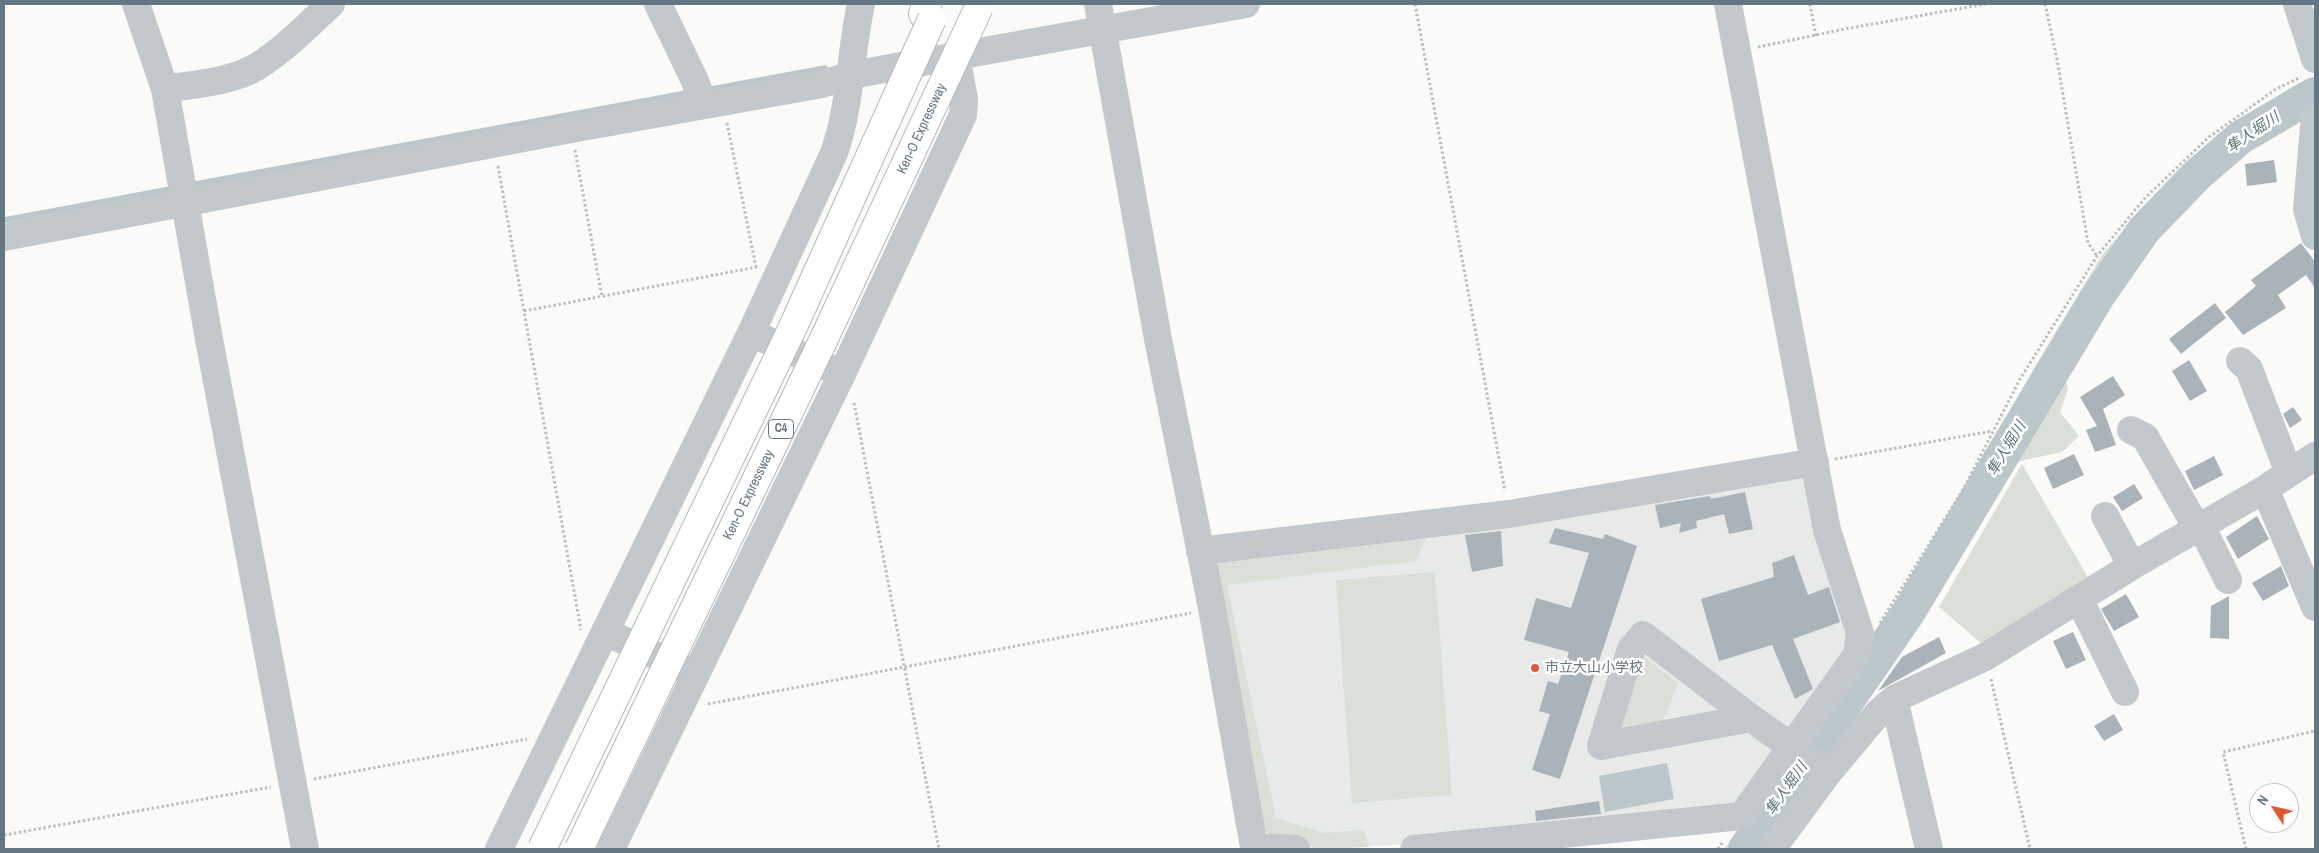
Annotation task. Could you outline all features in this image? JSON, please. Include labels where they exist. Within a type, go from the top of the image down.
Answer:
[{"type":"highway","name":"Ken-O Expressway","points":[[579,849],[821,345],[980,6]]},
{"type":"highway","name":"C4","points":[[542,849],[828,250],[931,10]]},
{"type":"street","points":[[136,4],[166,90],[209,339],[305,849]]},
{"type":"street","points":[[166,90],[228,77],[258,66],[291,41],[331,4]]},
{"type":"street","points":[[658,4],[695,81],[713,103]]},
{"type":"street","points":[[499,849],[751,333],[766,272],[834,153],[842,130],[851,75],[855,32],[861,4]]},
{"type":"street","points":[[4,237],[494,143],[822,84],[851,75],[956,56],[1101,17],[1246,4]]},
{"type":"street","points":[[1414,849],[1742,816],[1857,655],[1860,633],[1827,530],[1728,4]]},
{"type":"street","points":[[2298,4],[2311,66]]},
{"type":"street","points":[[1101,17],[1158,340],[1212,608],[1254,846],[1296,849]]},
{"type":"street","points":[[610,849],[842,374],[963,115],[964,98],[956,56]]},
{"type":"street","points":[[2315,115],[2307,209],[2315,236]]},
{"type":"street","points":[[751,333],[842,374]]},
{"type":"street","points":[[2240,361],[2249,369],[2289,473]]},
{"type":"street","points":[[2131,430],[2145,437],[2199,527],[2228,580]]},
{"type":"street","points":[[1772,849],[1824,770],[1879,712],[1894,699],[1985,657],[2132,566],[2264,489],[2315,456]]},
{"type":"street","points":[[1200,551],[1509,514],[1815,462]]},
{"type":"street","points":[[2264,489],[2315,607]]},
{"type":"street","points":[[2104,516],[2132,566]]},
{"type":"street","points":[[2079,599],[2125,692]]},
{"type":"street","points":[[606,632],[695,674]]},
{"type":"street","points":[[1751,718],[1601,746],[1630,649],[1643,635],[1751,718],[1824,770]]},
{"type":"street","points":[[1894,699],[1929,849]]},
{"type":"path","points":[[1415,4],[1509,514]]},
{"type":"path","points":[[1810,4],[1816,36]]},
{"type":"path","points":[[1737,51],[1986,4]]},
{"type":"path","points":[[2045,4],[2057,59],[2088,243],[2097,256]]},
{"type":"path","points":[[1857,655],[1886,615],[1964,488],[2020,378],[2097,256],[2145,198],[2209,137],[2311,66]]},
{"type":"path","points":[[524,311],[766,272],[713,103]]},
{"type":"path","points":[[571,129],[602,297]]},
{"type":"path","points":[[494,143],[581,631],[606,632]]},
{"type":"path","points":[[842,374],[850,384],[939,849]]},
{"type":"path","points":[[1815,462],[1992,431]]},
{"type":"path","points":[[678,710],[1212,608]]},
{"type":"path","points":[[1985,657],[2030,849]]},
{"type":"path","points":[[2246,849],[2223,752],[2315,731]]},
{"type":"path","points":[[4,835],[529,739],[551,744]]},
{"type":"shaded area","points":[[2300,82],[2305,91],[2233,134],[2140,224],[2048,364],[1913,595],[1810,750],[1805,739],[1876,637],[1953,512],[2037,363],[2102,255],[2151,199],[2218,134]]},
{"type":"shaded area","points":[[2062,364],[2068,389],[2060,412],[2079,436],[2062,452],[2016,462],[2012,453]]},
{"type":"shaded area","points":[[2022,464],[2089,579],[1981,643],[1939,607]]},
{"type":"shaded area","name":"市立大山小学校","points":[[1800,472],[1811,481],[1851,648],[1742,803],[1449,842],[1317,849],[1269,834],[1219,561]]},
{"type":"shaded area","points":[[1429,531],[1416,561],[1227,585],[1276,818],[1324,833],[1364,830],[1369,847],[1317,849],[1269,834],[1261,828],[1214,569],[1219,561]]},
{"type":"shaded area","points":[[1435,572],[1452,795],[1352,803],[1336,580]]},
{"type":"shaded area","points":[[1641,654],[1678,683],[1661,727],[1613,737]]},
{"type":"shaded area","points":[[1787,761],[1798,768],[1739,849],[1724,849]]},
{"type":"shaded area","points":[[1667,763],[1674,799],[1605,812],[1599,776]]},
{"type":"shaded area","points":[[1805,773],[1812,778],[1761,849],[1750,849]]},
{"type":"building","points":[[2274,160],[2277,182],[2247,186],[2245,164]]},
{"type":"building","points":[[2301,243],[2315,262],[2315,288],[2306,275],[2278,295],[2286,308],[2243,335],[2225,312],[2256,286],[2251,280]]},
{"type":"building","points":[[2215,303],[2226,318],[2181,354],[2169,339]]},
{"type":"building","points":[[2189,360],[2207,391],[2190,401],[2172,371]]},
{"type":"building","points":[[2113,376],[2125,395],[2103,409],[2116,445],[2095,452],[2086,430],[2097,426],[2080,397]]},
{"type":"building","points":[[2293,407],[2302,420],[2290,428],[2283,414]]},
{"type":"building","points":[[2074,454],[2084,475],[2053,489],[2044,468]]},
{"type":"building","points":[[2214,456],[2223,475],[2194,490],[2185,471]]},
{"type":"building","points":[[2134,484],[2143,498],[2122,511],[2113,497]]},
{"type":"building","points":[[1745,492],[1753,529],[1729,534],[1724,514],[1696,521],[1697,528],[1679,533],[1681,523],[1660,528],[1655,505],[1710,496],[1711,499]]},
{"type":"building","points":[[2257,516],[2269,539],[2238,559],[2226,537]]},
{"type":"building","points":[[1555,528],[1603,539],[1605,534],[1637,546],[1560,779],[1532,770],[1550,714],[1539,711],[1548,681],[1558,684],[1569,652],[1524,640],[1536,598],[1571,608],[1589,553],[1549,543]]},
{"type":"building","points":[[1501,531],[1503,566],[1472,572],[1465,535]]},
{"type":"building","points":[[1794,555],[1808,595],[1829,587],[1840,622],[1793,639],[1813,689],[1795,699],[1772,645],[1719,661],[1701,599],[1774,577],[1772,563]]},
{"type":"building","points":[[2281,566],[2289,586],[2263,601],[2252,583]]},
{"type":"building","points":[[2126,594],[2139,617],[2114,631],[2101,609]]},
{"type":"building","points":[[2229,596],[2229,639],[2210,638],[2211,606]]},
{"type":"building","points":[[2073,632],[2086,660],[2066,669],[2053,641]]},
{"type":"building","points":[[1939,637],[1946,653],[1878,691],[1902,657]]},
{"type":"building","points":[[2114,714],[2123,730],[2104,741],[2094,726]]},
{"type":"building","points":[[1599,801],[1601,814],[1536,821],[1535,811]]},
{"type":"waterway","points":[[706,90],[825,68]]},
{"type":"waterway","points":[[190,185],[692,92]]},
{"type":"waterway","name":"隼人堀川","points":[[1745,849],[1908,613],[2098,296],[2144,230],[2197,175],[2241,137],[2315,94]]},
{"type":"waterway","points":[[4,220],[176,188]]},
{"type":"place","name":"市立大山小学校","points":[[1535,668]]}]
